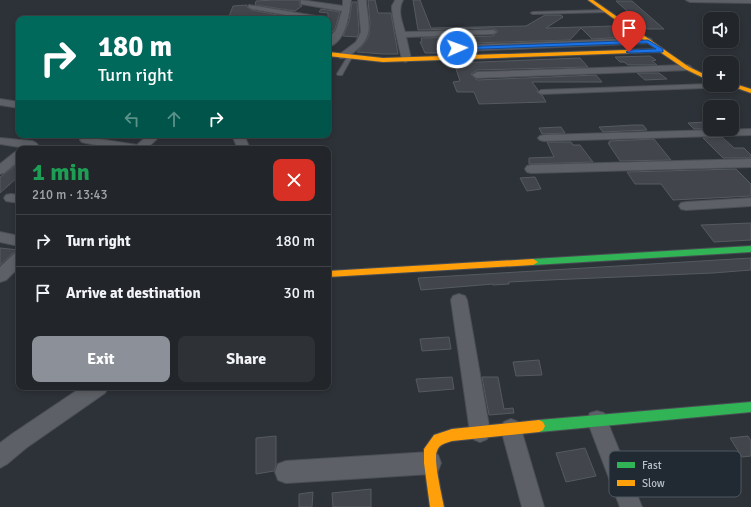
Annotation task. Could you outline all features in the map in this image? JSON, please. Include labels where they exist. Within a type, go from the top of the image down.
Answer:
[{"type":"street","points":[[346,57],[360,43],[365,32],[362,0]]},
{"type":"street","points":[[399,0],[396,5],[396,10],[406,59]]},
{"type":"street","points":[[590,0],[687,68],[703,76]]},
{"type":"street","points":[[690,0],[751,0]]},
{"type":"street","points":[[304,2],[346,4],[339,22],[341,31],[332,37]]},
{"type":"street","points":[[252,4],[289,16]]},
{"type":"street","points":[[252,4],[255,13],[262,16]]},
{"type":"street","points":[[400,35],[493,32]]},
{"type":"street","points":[[621,33],[636,32]]},
{"type":"street","points":[[441,49],[648,41]]},
{"type":"street","points":[[331,54],[373,60],[661,50]]},
{"type":"street","points":[[477,75],[687,68]]},
{"type":"street","points":[[739,87],[751,91]]},
{"type":"street","points":[[0,102],[16,105]]},
{"type":"street","points":[[544,138],[751,132]]},
{"type":"street","points":[[30,146],[38,138]]},
{"type":"street","points":[[142,146],[152,138]]},
{"type":"street","points":[[86,140],[121,146]]},
{"type":"street","points":[[0,141],[24,146]]},
{"type":"street","points":[[0,170],[16,157]]},
{"type":"street","points":[[531,170],[751,163]]},
{"type":"street","points":[[686,206],[751,202]]},
{"type":"street","points":[[0,237],[16,240]]},
{"type":"street","points":[[331,274],[751,249]]},
{"type":"street","points":[[0,276],[16,261]]},
{"type":"street","points":[[459,300],[480,432]]},
{"type":"street","points":[[0,457],[19,441],[94,390]]},
{"type":"street","points":[[437,507],[430,463],[430,449],[438,439],[452,435],[597,420],[751,408]]},
{"type":"street","points":[[597,420],[609,451]]},
{"type":"street","points":[[511,429],[533,507]]},
{"type":"street","points":[[286,472],[430,463]]},
{"type":"street","points":[[627,497],[631,507]]},
{"type":"lane","points":[[533,13],[606,11]]},
{"type":"lane","points":[[340,74],[346,57]]},
{"type":"lane","points":[[540,92],[703,86]]},
{"type":"building","points":[[300,0],[300,5],[302,6],[295,11],[255,5],[256,1]]},
{"type":"building","points":[[368,0],[375,0],[378,13],[391,13],[398,54],[357,52],[369,35],[370,23]]},
{"type":"building","points":[[413,0],[420,0],[431,28],[526,26],[545,15],[561,15],[563,17],[546,28],[615,26],[629,37],[592,39],[581,28],[570,40],[441,44],[436,49],[439,53],[425,53],[420,42],[422,42],[421,38],[493,36],[498,31],[493,28],[418,30]]},
{"type":"building","points":[[616,1],[632,1],[664,29],[647,29]]},
{"type":"building","points":[[352,2],[357,2],[359,32],[357,37],[343,36],[349,21]]},
{"type":"building","points":[[247,5],[247,7],[252,10],[283,16],[229,16],[233,6]]},
{"type":"building","points":[[321,9],[340,12],[335,29],[331,33],[331,16],[328,16],[328,13],[319,12]]},
{"type":"building","points":[[650,56],[656,60],[652,61],[657,65],[628,65],[624,62],[620,62],[615,57]]},
{"type":"building","points":[[580,58],[588,67],[477,70],[471,74],[477,80],[596,75],[602,82],[532,82],[538,90],[537,92],[542,95],[546,102],[479,104],[474,92],[457,92],[453,82],[460,81],[454,63]]},
{"type":"building","points":[[637,73],[659,73],[667,79],[645,80]]},
{"type":"building","points":[[703,122],[703,129],[694,129],[688,123]]},
{"type":"building","points":[[643,125],[647,130],[603,132],[599,127]]},
{"type":"building","points":[[561,127],[565,133],[542,134],[539,128]]},
{"type":"building","points":[[722,137],[734,148],[744,148],[751,155],[751,158],[723,158],[703,138]]},
{"type":"building","points":[[654,139],[671,160],[620,161],[608,143],[610,143],[609,141]]},
{"type":"building","points":[[547,142],[571,142],[573,145],[580,145],[593,162],[529,164],[529,158],[554,157]]},
{"type":"building","points":[[16,165],[16,179],[0,193],[0,177]]},
{"type":"building","points":[[736,169],[751,184],[751,196],[673,200],[661,184],[635,184],[627,172]]},
{"type":"building","points":[[535,177],[541,189],[527,191],[520,178]]},
{"type":"building","points":[[751,223],[751,240],[714,242],[701,225]]},
{"type":"building","points":[[0,248],[16,250],[16,252],[13,253],[0,265]]},
{"type":"building","points":[[751,258],[751,270],[713,273],[509,282],[509,284],[421,290],[418,278]]},
{"type":"building","points":[[449,337],[451,349],[422,351],[420,339]]},
{"type":"building","points":[[539,360],[542,375],[516,376],[513,362]]},
{"type":"building","points":[[452,377],[454,389],[419,392],[416,379]]},
{"type":"building","points":[[482,377],[498,377],[504,409],[513,408],[514,413],[489,415]]},
{"type":"building","points":[[276,436],[276,466],[274,471],[256,474],[256,438]]},
{"type":"building","points":[[748,436],[751,441],[751,456],[742,457],[741,451],[738,451],[730,438]]},
{"type":"building","points":[[585,448],[596,476],[566,482],[556,453]]},
{"type":"building","points":[[371,489],[371,507],[333,507],[332,493]]},
{"type":"building","points":[[313,492],[312,507],[299,507],[299,494]]},
{"type":"traffic: fast","points":[[533,262],[751,249]]},
{"type":"traffic: fast","points":[[539,426],[751,407]]},
{"type":"traffic: slow","points":[[590,0],[687,68],[703,76]]},
{"type":"traffic: slow","points":[[331,54],[383,60],[661,50]]},
{"type":"traffic: slow","points":[[739,87],[751,91]]},
{"type":"traffic: slow","points":[[331,274],[533,262]]},
{"type":"traffic: slow","points":[[437,507],[430,463],[430,449],[438,439],[452,435],[539,426]]},
{"type":"route","points":[[457,48],[648,41],[661,50],[629,52]]}]
